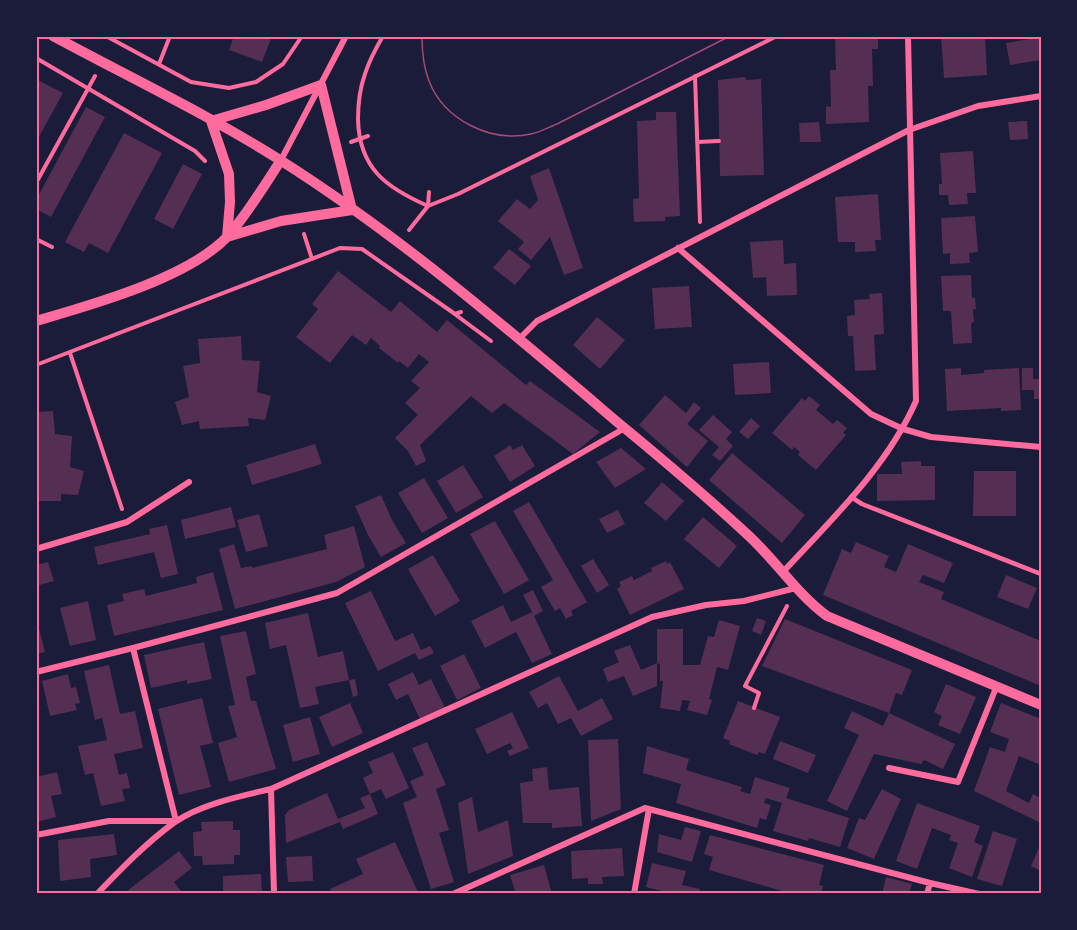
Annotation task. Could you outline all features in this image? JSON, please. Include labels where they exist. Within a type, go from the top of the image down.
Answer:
[{"type":"street","points":[[53,36],[281,160],[399,243],[477,304],[751,537],[811,604],[827,616],[1041,705]]},
{"type":"street","points":[[36,321],[133,290],[174,272],[207,254],[227,237],[250,208],[281,160],[346,36]]},
{"type":"street","points":[[783,572],[851,497],[903,429],[916,401],[908,36]]},
{"type":"street","points":[[211,121],[266,105],[321,85]]},
{"type":"street","points":[[321,85],[352,210]]},
{"type":"street","points":[[518,340],[537,321],[909,130],[978,106],[1041,96]]},
{"type":"street","points":[[211,121],[229,174],[230,202],[227,237]]},
{"type":"street","points":[[227,237],[281,221],[352,210]]},
{"type":"street","points":[[678,248],[871,414],[903,429],[931,437],[1041,447]]},
{"type":"street","points":[[36,672],[337,593],[625,428]]},
{"type":"street","points":[[36,549],[127,522],[189,482]]},
{"type":"street","points":[[97,894],[124,866],[176,821],[219,802],[272,789],[652,617],[706,605],[744,601],[796,588]]},
{"type":"street","points":[[133,648],[176,821]]},
{"type":"street","points":[[889,768],[958,782],[996,688]]},
{"type":"street","points":[[272,789],[274,894]]},
{"type":"street","points":[[458,893],[645,808],[930,884],[979,894]]},
{"type":"street","points":[[634,894],[650,809]]},
{"type":"street","points":[[36,835],[109,821],[176,821]]},
{"type":"street","points":[[927,894],[930,884]]},
{"type":"lane","points":[[851,497],[862,504],[1041,574]]},
{"type":"path","points":[[106,36],[191,82],[230,88],[256,82],[283,64],[302,36]]},
{"type":"path","points":[[159,64],[170,36]]},
{"type":"path","points":[[382,36],[364,74],[358,104],[359,139],[367,160],[382,180],[404,195],[428,206]]},
{"type":"path","points":[[763,36],[766,41]]},
{"type":"path","points":[[399,243],[428,206],[458,194],[777,36]]},
{"type":"path","points":[[36,58],[195,151],[207,163]]},
{"type":"path","points":[[36,183],[102,63]]},
{"type":"path","points":[[695,76],[700,236]]},
{"type":"path","points":[[359,139],[368,136]]},
{"type":"path","points":[[697,142],[719,141]]},
{"type":"path","points":[[428,206],[429,192]]},
{"type":"path","points":[[36,239],[52,247]]},
{"type":"path","points":[[36,365],[340,248],[362,249],[455,314],[477,304]]},
{"type":"path","points":[[70,353],[127,522]]},
{"type":"path","points":[[754,708],[759,693],[745,687],[796,588]]},
{"type":"building","points":[[234,36],[272,36],[262,62],[229,50]]},
{"type":"building","points":[[835,36],[878,36],[878,49],[872,49],[873,86],[868,86],[869,122],[826,124],[826,106],[831,107],[830,70],[836,70]]},
{"type":"building","points":[[941,36],[985,36],[987,75],[944,78]]},
{"type":"building","points":[[1041,37],[1041,60],[1010,65],[1006,43]]},
{"type":"building","points":[[745,77],[746,80],[761,79],[764,175],[720,176],[718,80]]},
{"type":"building","points":[[36,79],[63,93],[36,142]]},
{"type":"building","points":[[86,107],[105,117],[51,217],[36,209],[36,200]]},
{"type":"building","points":[[656,112],[676,112],[680,216],[665,217],[665,221],[634,222],[633,199],[639,198],[637,121],[656,120]]},
{"type":"building","points":[[1027,121],[1028,139],[1010,140],[1008,122]]},
{"type":"building","points":[[819,122],[821,142],[800,142],[799,123]]},
{"type":"building","points":[[124,133],[162,153],[108,253],[89,243],[84,252],[65,242]]},
{"type":"building","points":[[973,151],[976,193],[967,193],[968,204],[949,205],[948,195],[939,195],[939,184],[942,184],[940,153]]},
{"type":"building","points":[[183,164],[202,174],[173,229],[154,219]]},
{"type":"building","points":[[549,168],[583,268],[564,275],[550,237],[531,260],[518,249],[524,242],[498,221],[517,199],[530,209],[538,200],[530,176]]},
{"type":"building","points":[[878,194],[881,240],[875,240],[876,251],[855,252],[855,242],[838,242],[835,197]]},
{"type":"building","points":[[975,216],[978,252],[969,253],[970,263],[950,264],[950,253],[943,254],[941,218]]},
{"type":"building","points":[[783,240],[784,264],[796,263],[797,295],[767,296],[766,277],[753,278],[750,242]]},
{"type":"building","points":[[509,249],[531,266],[515,285],[493,268]]},
{"type":"building","points":[[338,271],[391,312],[400,301],[437,332],[447,320],[526,385],[530,381],[600,432],[573,454],[504,403],[492,413],[471,396],[420,445],[426,461],[416,466],[408,451],[395,438],[418,415],[405,403],[420,388],[411,381],[429,362],[419,354],[408,368],[379,348],[380,346],[371,338],[366,345],[352,335],[330,363],[296,337],[318,309],[312,304]]},
{"type":"building","points":[[971,275],[972,298],[975,298],[976,309],[973,310],[974,322],[971,323],[972,343],[953,344],[951,311],[943,311],[941,276]]},
{"type":"building","points":[[689,286],[692,327],[655,329],[652,288]]},
{"type":"building","points":[[882,293],[884,334],[874,335],[876,370],[855,371],[853,336],[848,336],[847,316],[855,315],[854,300],[870,299],[869,294]]},
{"type":"building","points":[[597,317],[625,340],[600,369],[573,345]]},
{"type":"building","points":[[241,336],[242,360],[260,361],[257,392],[271,396],[265,420],[248,418],[249,426],[200,429],[199,421],[182,425],[175,402],[189,397],[183,366],[200,363],[198,339]]},
{"type":"building","points":[[769,362],[771,393],[735,395],[733,364]]},
{"type":"building","points":[[961,368],[961,375],[984,373],[984,370],[1019,368],[1021,410],[1001,411],[1001,408],[947,411],[945,369]]},
{"type":"building","points":[[1022,368],[1033,368],[1033,379],[1041,379],[1041,399],[1034,399],[1034,390],[1022,390]]},
{"type":"building","points":[[665,395],[686,413],[694,402],[701,408],[687,424],[708,441],[687,467],[639,425]]},
{"type":"building","points":[[809,396],[820,405],[816,410],[833,424],[837,420],[847,428],[843,433],[846,435],[816,470],[798,455],[800,452],[794,447],[792,450],[772,433],[802,398],[805,401]]},
{"type":"building","points":[[53,411],[55,434],[72,436],[70,467],[84,471],[78,495],[61,494],[61,501],[36,501],[36,412]]},
{"type":"building","points":[[713,415],[732,432],[726,439],[733,446],[720,461],[712,455],[719,447],[699,430]]},
{"type":"building","points":[[751,418],[760,426],[748,439],[739,432]]},
{"type":"building","points":[[315,444],[322,464],[252,485],[246,465]]},
{"type":"building","points":[[510,445],[513,450],[522,445],[535,466],[510,482],[494,456]]},
{"type":"building","points":[[621,448],[646,469],[615,488],[596,462]]},
{"type":"building","points":[[732,453],[805,515],[782,543],[709,480]]},
{"type":"building","points":[[921,461],[921,466],[935,466],[935,500],[877,501],[877,474],[902,474],[901,462]]},
{"type":"building","points":[[463,465],[483,497],[456,513],[437,481]]},
{"type":"building","points":[[974,471],[1016,471],[1016,516],[973,516]]},
{"type":"building","points":[[424,478],[448,518],[422,533],[398,493]]},
{"type":"building","points":[[662,482],[684,501],[666,521],[644,503]]},
{"type":"building","points":[[381,495],[406,543],[381,557],[355,506]]},
{"type":"building","points":[[529,502],[587,602],[571,611],[573,615],[566,619],[560,608],[555,611],[541,587],[553,580],[513,511]]},
{"type":"building","points":[[231,507],[236,527],[185,539],[181,520]]},
{"type":"building","points":[[618,510],[625,524],[607,533],[599,519]]},
{"type":"building","points":[[259,514],[268,546],[246,552],[237,520]]},
{"type":"building","points":[[703,517],[737,546],[719,568],[684,539]]},
{"type":"building","points":[[495,521],[529,580],[504,594],[470,534]]},
{"type":"building","points":[[167,525],[178,574],[161,578],[154,552],[98,565],[94,547],[150,534],[149,529]]},
{"type":"building","points":[[354,526],[365,567],[336,582],[235,609],[219,549],[234,544],[241,568],[252,566],[252,568],[327,549],[324,535]]},
{"type":"building","points":[[856,542],[889,556],[884,567],[896,572],[908,544],[953,563],[944,583],[923,575],[919,582],[944,592],[941,599],[1041,641],[1041,686],[823,595],[842,549],[851,553]]},
{"type":"building","points":[[433,555],[460,601],[435,616],[408,569]]},
{"type":"building","points":[[593,559],[609,585],[597,593],[581,566]]},
{"type":"building","points":[[666,561],[667,564],[670,562],[684,589],[630,615],[617,589],[621,586],[619,582],[632,576],[634,580]]},
{"type":"building","points":[[48,562],[54,581],[36,586],[36,565]]},
{"type":"building","points":[[213,572],[223,610],[114,636],[107,605],[124,601],[122,594],[144,589],[146,596],[197,583],[196,577]]},
{"type":"building","points":[[1006,575],[1037,588],[1028,609],[997,597]]},
{"type":"building","points":[[533,590],[543,611],[534,616],[552,654],[532,663],[516,632],[485,648],[471,621],[503,605],[511,622],[532,612],[523,595]]},
{"type":"building","points":[[371,591],[395,641],[413,633],[421,650],[430,646],[434,653],[419,660],[415,653],[378,671],[345,603]]},
{"type":"building","points":[[88,601],[96,640],[70,646],[60,608]]},
{"type":"building","points":[[308,613],[318,657],[343,651],[349,680],[315,687],[319,704],[300,708],[286,645],[270,649],[265,623]]},
{"type":"building","points":[[36,617],[45,652],[36,654]]},
{"type":"building","points":[[757,618],[766,621],[761,635],[752,631]]},
{"type":"building","points":[[785,619],[912,670],[902,695],[896,693],[889,713],[762,666]]},
{"type":"building","points":[[719,620],[740,626],[728,670],[717,667],[709,699],[712,700],[707,715],[687,710],[690,701],[682,700],[680,711],[660,708],[663,681],[660,681],[660,664],[657,663],[657,629],[683,629],[683,665],[700,665],[708,636],[714,637]]},
{"type":"building","points":[[246,631],[256,674],[246,677],[251,701],[256,701],[276,769],[229,782],[218,743],[237,737],[228,706],[235,705],[220,636]]},
{"type":"building","points":[[204,642],[212,679],[187,684],[187,680],[151,688],[144,655]]},
{"type":"building","points":[[630,645],[641,670],[657,663],[657,686],[633,696],[624,676],[608,682],[603,669],[619,662],[614,651]]},
{"type":"building","points":[[464,654],[481,688],[457,700],[440,666]]},
{"type":"building","points":[[109,665],[120,714],[135,711],[143,748],[114,754],[119,775],[127,773],[130,788],[122,789],[125,801],[101,806],[93,773],[85,775],[78,746],[107,740],[102,718],[95,720],[84,671]]},
{"type":"building","points":[[413,672],[419,685],[431,679],[445,708],[420,719],[408,694],[396,700],[388,684]]},
{"type":"building","points":[[68,674],[71,688],[76,687],[80,703],[75,704],[77,710],[50,716],[42,681]]},
{"type":"building","points":[[559,676],[578,711],[602,698],[613,719],[581,736],[571,718],[558,724],[547,703],[538,708],[529,692]]},
{"type":"building","points":[[355,679],[358,695],[353,697],[349,680]]},
{"type":"building","points":[[946,684],[976,697],[960,734],[938,725],[942,716],[934,712]]},
{"type":"building","points":[[202,698],[213,743],[200,746],[211,787],[179,795],[158,709]]},
{"type":"building","points":[[738,701],[780,717],[765,754],[759,752],[757,755],[729,744],[730,741],[723,738]]},
{"type":"building","points":[[350,703],[363,733],[332,747],[319,717]]},
{"type":"building","points":[[1001,703],[1041,719],[1041,765],[1019,756],[1006,791],[1029,803],[1033,794],[1041,798],[1041,823],[974,791],[990,747],[1005,752],[1009,739],[990,732]]},
{"type":"building","points":[[852,711],[883,726],[889,713],[955,744],[943,769],[924,760],[921,764],[874,754],[847,811],[827,801],[859,735],[844,728]]},
{"type":"building","points":[[512,712],[529,748],[510,756],[507,751],[513,748],[510,743],[487,754],[475,729]]},
{"type":"building","points":[[310,717],[320,754],[293,762],[283,725]]},
{"type":"building","points":[[618,739],[621,809],[591,821],[588,740]]},
{"type":"building","points":[[780,741],[816,755],[808,773],[773,759]]},
{"type":"building","points":[[427,742],[446,785],[436,789],[449,830],[439,833],[454,882],[431,889],[403,803],[417,797],[410,781],[424,775],[412,748]]},
{"type":"building","points":[[647,746],[689,759],[686,770],[742,787],[740,791],[750,794],[755,777],[790,788],[786,798],[849,818],[840,847],[773,831],[782,803],[766,798],[764,803],[771,805],[766,820],[760,818],[757,828],[676,803],[681,784],[643,773]]},
{"type":"building","points":[[393,752],[409,788],[386,799],[381,789],[370,794],[363,778],[373,773],[368,762]]},
{"type":"building","points":[[547,767],[549,790],[579,787],[582,826],[552,828],[552,823],[523,823],[520,783],[533,781],[532,769]]},
{"type":"building","points":[[57,772],[62,794],[51,796],[56,817],[36,822],[36,777]]},
{"type":"building","points":[[882,789],[901,799],[874,859],[847,848],[859,818],[865,820]]},
{"type":"building","points":[[327,793],[338,819],[365,808],[360,798],[370,794],[378,814],[343,829],[340,822],[286,843],[285,815],[289,810]]},
{"type":"building","points":[[472,797],[478,832],[508,820],[513,856],[468,874],[458,803]]},
{"type":"building","points":[[917,803],[980,826],[974,842],[983,846],[972,877],[949,868],[958,843],[949,840],[951,835],[932,828],[917,869],[896,861]]},
{"type":"building","points":[[233,821],[233,830],[240,830],[240,855],[234,855],[234,864],[203,865],[202,856],[194,856],[193,832],[202,831],[201,822]]},
{"type":"building","points":[[685,827],[701,831],[692,862],[657,852],[659,834],[681,840]]},
{"type":"building","points":[[993,831],[1017,839],[1002,886],[977,879]]},
{"type":"building","points":[[114,834],[117,855],[90,859],[91,877],[60,881],[58,840]]},
{"type":"building","points":[[710,835],[824,865],[819,885],[823,886],[821,894],[793,894],[709,870],[713,857],[704,854]]},
{"type":"building","points":[[395,842],[418,892],[415,894],[332,894],[330,889],[363,874],[356,859]]},
{"type":"building","points":[[1041,843],[1041,871],[1031,866]]},
{"type":"building","points":[[622,848],[624,876],[602,877],[603,884],[588,884],[588,878],[572,879],[571,851]]},
{"type":"building","points":[[179,851],[192,868],[174,882],[183,894],[123,894]]},
{"type":"building","points":[[312,856],[313,881],[288,882],[286,857]]},
{"type":"building","points":[[652,863],[686,871],[682,885],[700,889],[699,894],[673,894],[646,887]]},
{"type":"building","points":[[544,865],[552,894],[516,894],[510,875]]},
{"type":"building","points":[[261,874],[262,894],[223,894],[223,876]]},
{"type":"building","points":[[886,877],[912,884],[909,894],[882,894]]},
{"type":"tram line","points":[[422,36],[423,59],[429,81],[436,95],[446,107],[471,126],[500,135],[516,136],[534,133],[557,124],[730,36]]}]
